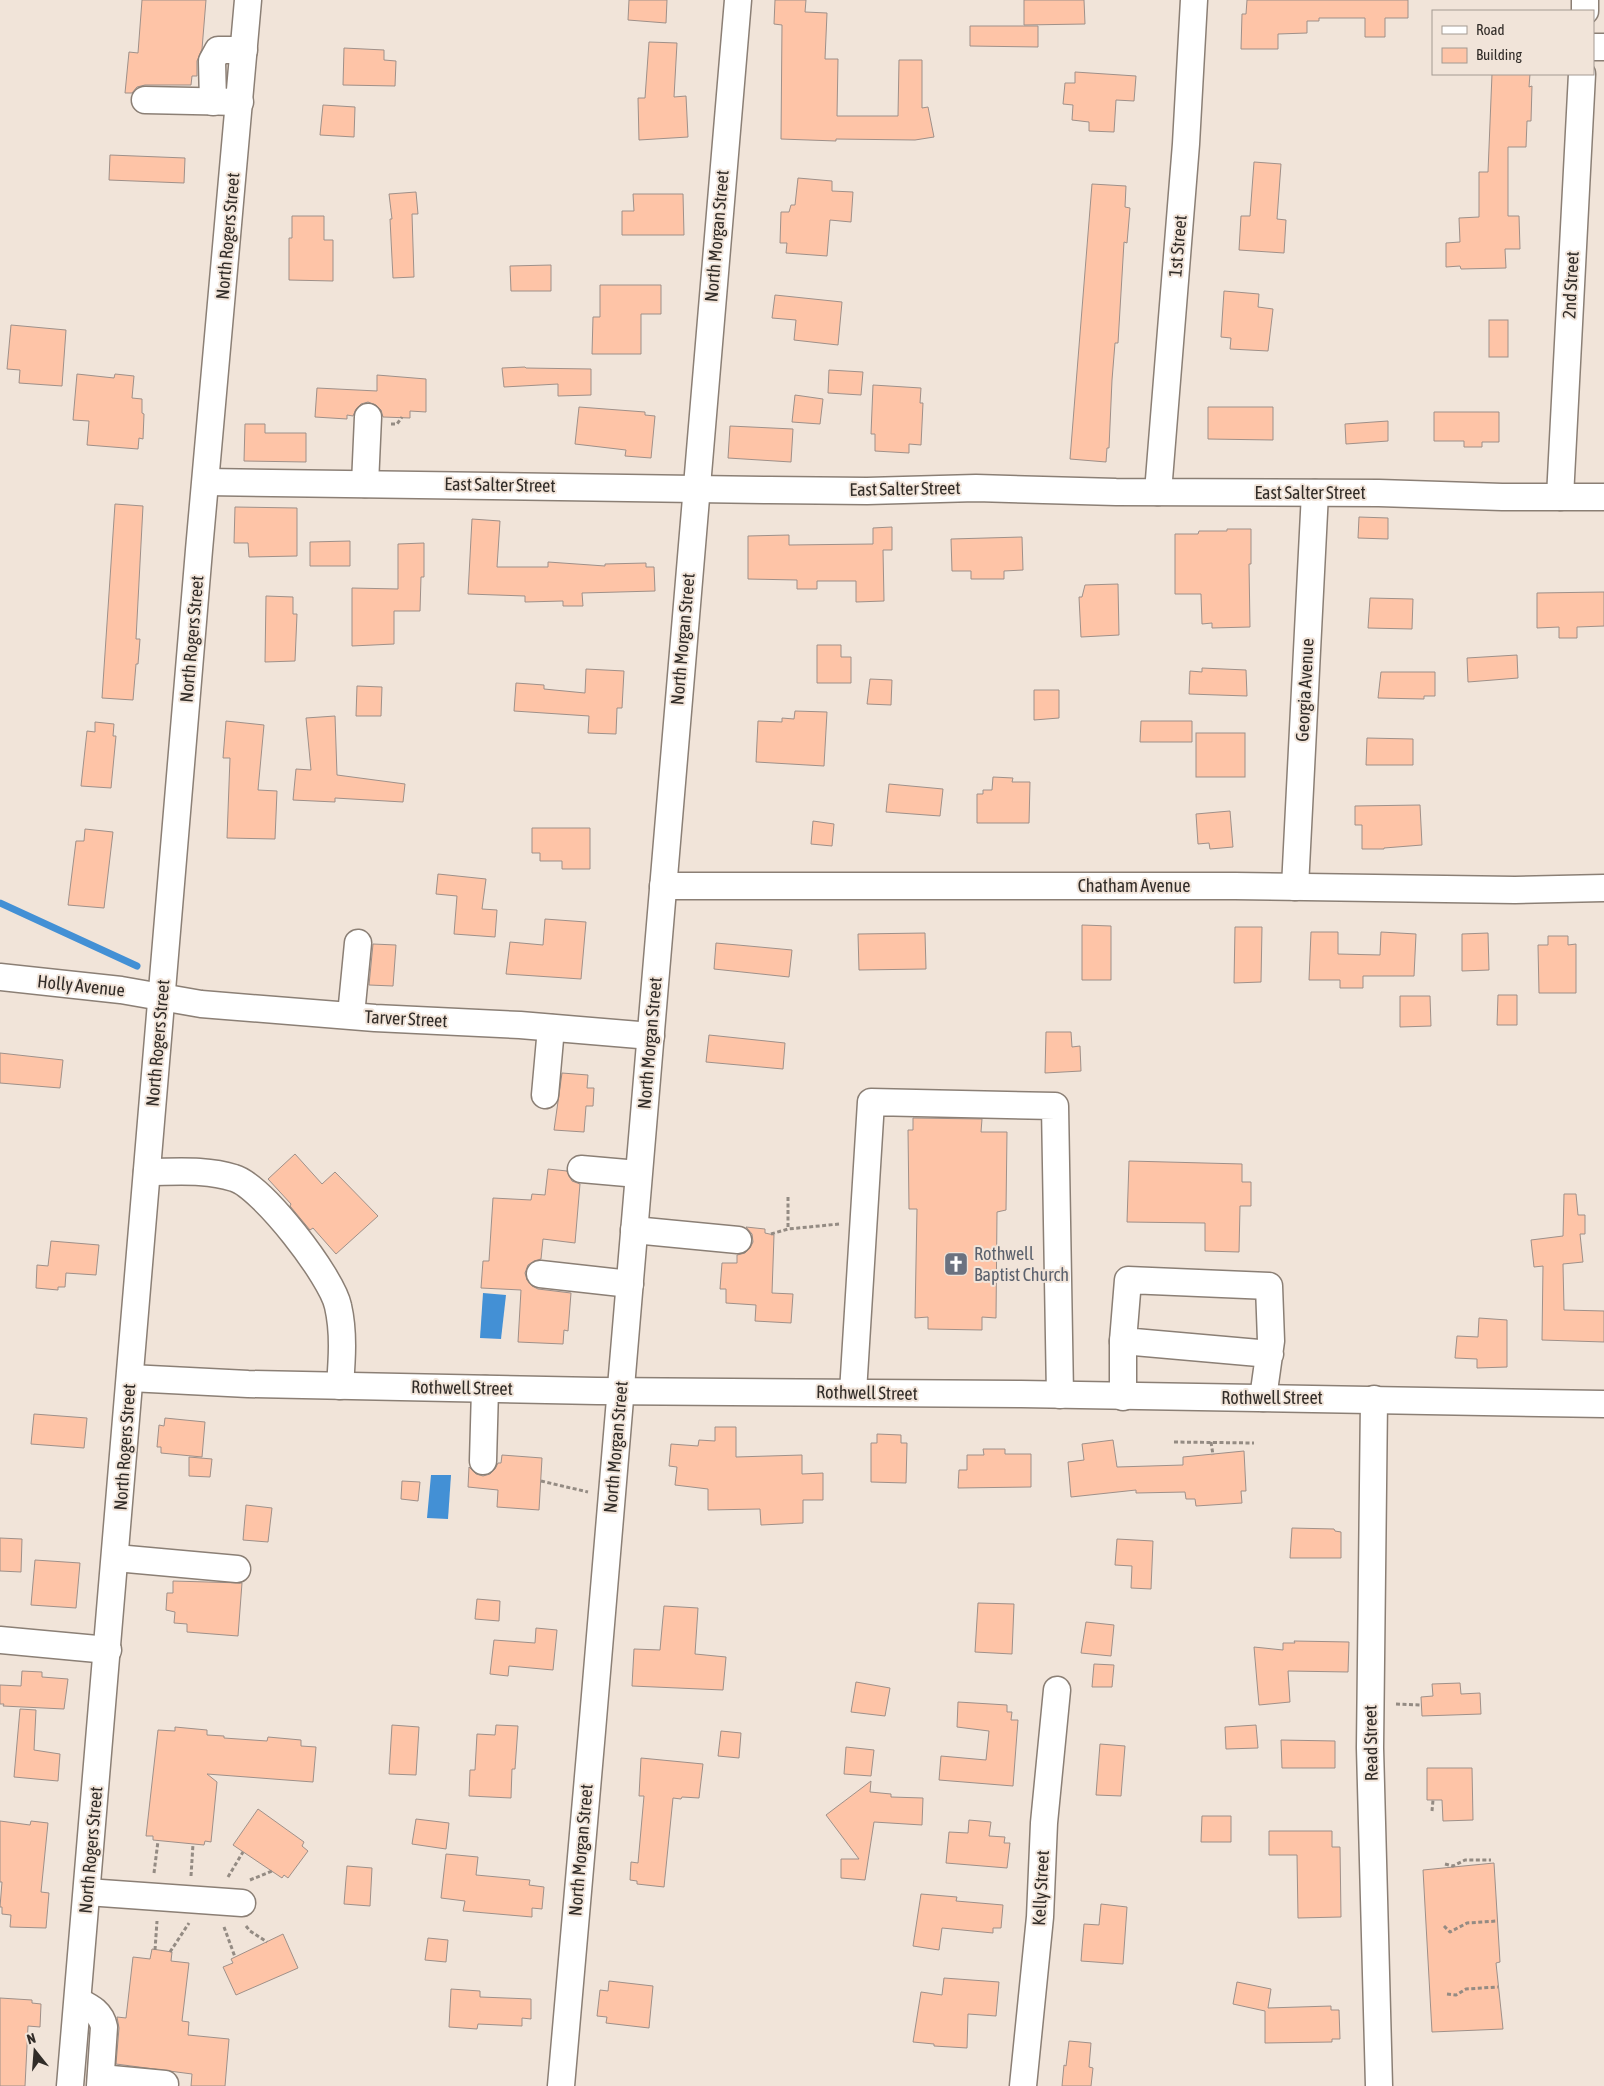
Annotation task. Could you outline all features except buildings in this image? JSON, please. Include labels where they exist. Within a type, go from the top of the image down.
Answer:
[{"type":"street","name":"North Rogers Street","points":[[70,2086],[248,0]]},
{"type":"street","name":"North Morgan Street","points":[[561,2086],[738,0]]},
{"type":"street","name":"1st Street","points":[[1158,492],[1186,144],[1194,0]]},
{"type":"street","points":[[213,102],[212,61],[218,50],[244,50]]},
{"type":"street","name":"2nd Street","points":[[1560,497],[1582,75]]},
{"type":"street","points":[[145,100],[240,102]]},
{"type":"street","points":[[365,484],[368,417]]},
{"type":"street","name":"East Salter Street","points":[[206,482],[866,491],[976,488],[1604,497]]},
{"type":"street","name":"Georgia Avenue","points":[[1295,887],[1315,493]]},
{"type":"street","name":"Chatham Avenue","points":[[663,886],[1235,886],[1515,890],[1604,888]]},
{"type":"street","points":[[351,1016],[358,943]]},
{"type":"street","name":"Holly Avenue","points":[[0,977],[121,990],[162,998]]},
{"type":"street","name":"Tarver Street","points":[[162,998],[200,1004],[351,1016],[651,1036]]},
{"type":"street","points":[[545,1095],[551,1028]]},
{"type":"street","points":[[853,1392],[871,1102],[1055,1106],[1060,1395]]},
{"type":"street","points":[[581,1169],[638,1174]]},
{"type":"street","points":[[147,1172],[200,1172],[236,1178],[267,1202],[304,1246],[328,1282],[338,1304],[342,1345],[340,1386]]},
{"type":"street","points":[[634,1230],[738,1240]]},
{"type":"street","points":[[540,1274],[630,1284]]},
{"type":"street","points":[[1123,1397],[1123,1341],[1128,1280],[1269,1286],[1271,1341],[1263,1398]]},
{"type":"street","points":[[1123,1341],[1270,1354]]},
{"type":"street","name":"Rothwell Street","points":[[130,1378],[485,1389],[853,1392],[1604,1404]]},
{"type":"street","points":[[483,1461],[485,1389]]},
{"type":"street","name":"Read Street","points":[[1374,1399],[1370,1748],[1379,2086]]},
{"type":"street","points":[[116,1558],[237,1569]]},
{"type":"street","points":[[0,1640],[108,1650]]},
{"type":"street","name":"Kelly Street","points":[[1023,2086],[1040,1917],[1044,1823],[1057,1690]]},
{"type":"street","points":[[87,1892],[242,1903]]},
{"type":"street","points":[[78,2001],[92,2008],[102,2019],[104,2036],[100,2082],[165,2084]]},
{"type":"path","points":[[788,1197],[788,1229]]},
{"type":"path","points":[[771,1234],[788,1229],[829,1224]]},
{"type":"path","points":[[1174,1442],[1254,1443]]},
{"type":"path","points":[[1211,1442],[1213,1455]]},
{"type":"path","points":[[540,1481],[584,1492],[612,1494]]},
{"type":"path","points":[[1432,1811],[1434,1800]]},
{"type":"path","points":[[151,1896],[158,1840]]},
{"type":"path","points":[[189,1899],[193,1844]]},
{"type":"path","points":[[1445,1864],[1453,1866],[1465,1860],[1491,1860]]},
{"type":"path","points":[[1444,1926],[1450,1932],[1466,1923],[1497,1922]]},
{"type":"path","points":[[1447,1994],[1456,1995],[1466,1989],[1498,1987]]},
{"type":"water","points":[[483,1293],[506,1295],[501,1339],[480,1338]]},
{"type":"water","points":[[431,1475],[451,1475],[448,1519],[427,1518]]},
{"type":"waterway","points":[[0,903],[137,966]]},
{"type":"place","name":"Rothwell Baptist Church","points":[[956,1264]]}]
